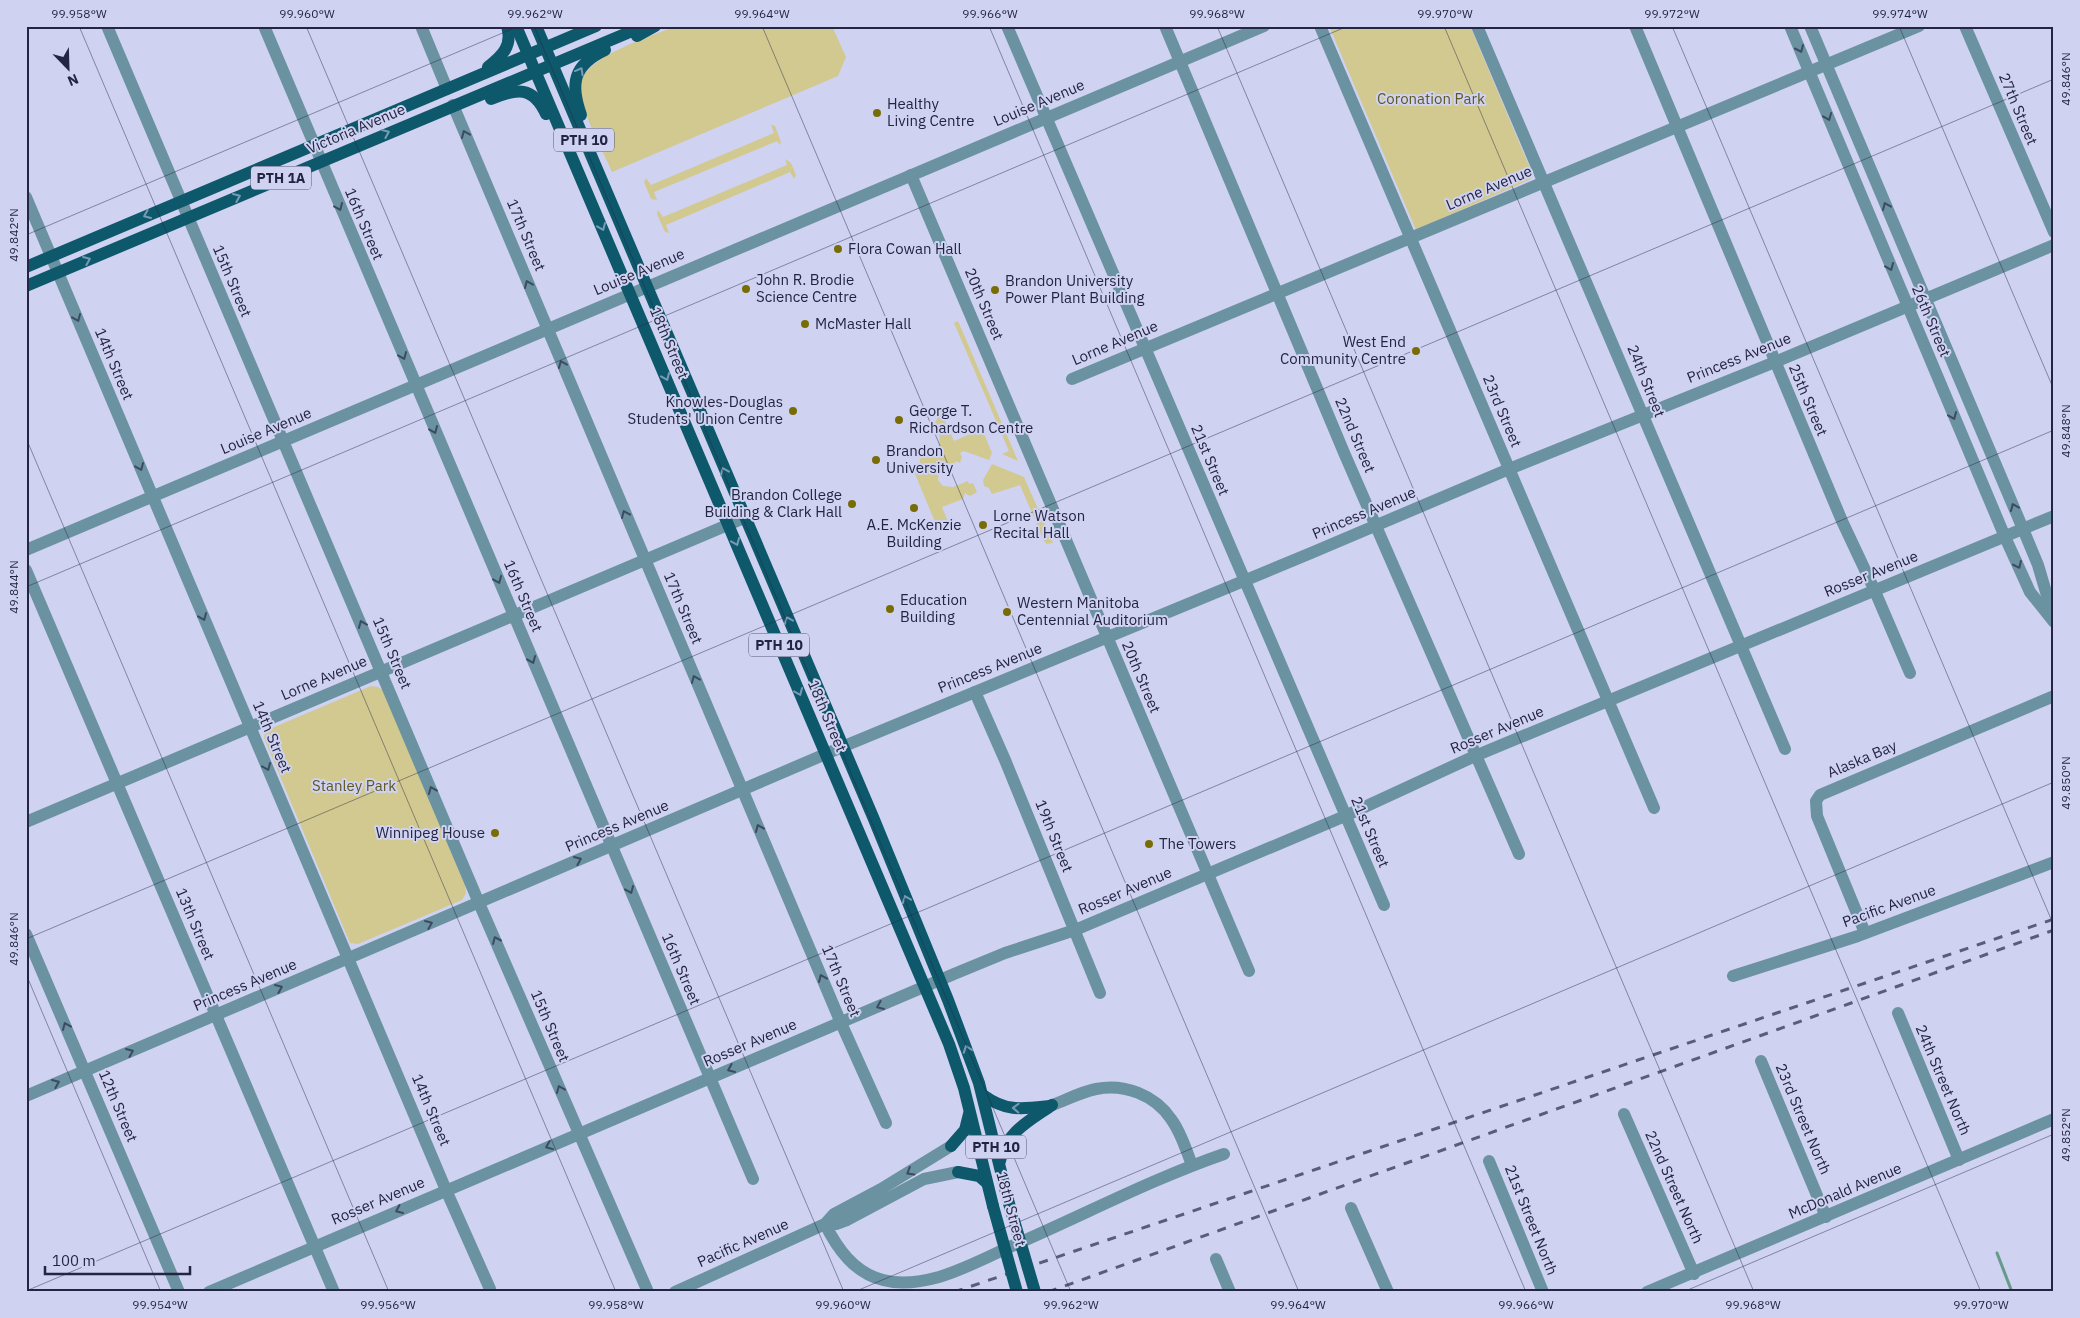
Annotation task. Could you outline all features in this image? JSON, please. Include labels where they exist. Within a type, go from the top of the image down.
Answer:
[{"type":"main road","points":[[467,80],[488,68],[504,53],[509,42],[507,26]]},
{"type":"main road","name":"18th Street","points":[[516,26],[957,1065],[1017,1292]]},
{"type":"main road","name":"18th Street","points":[[536,26],[968,1049],[982,1095],[1008,1200],[1035,1292]]},
{"type":"main road","name":"Victoria Avenue","points":[[26,267],[596,26]]},
{"type":"main road","points":[[455,108],[644,26]]},
{"type":"main road","points":[[616,216],[609,182],[580,113],[575,83],[581,67],[594,55],[655,26]]},
{"type":"main road","points":[[455,108],[509,92],[517,91],[532,94],[540,102],[559,146],[583,182]]},
{"type":"main road","name":"Victoria Avenue","points":[[26,286],[429,115],[455,108]]},
{"type":"main road","points":[[982,1095],[1004,1108],[1026,1109],[1052,1105]]},
{"type":"main road","points":[[1000,1164],[1005,1145],[1014,1132],[1052,1105]]},
{"type":"main road","points":[[951,1146],[965,1130],[970,1109]]},
{"type":"main road","points":[[958,1172],[978,1176],[987,1183]]},
{"type":"street","name":"15th Street","points":[[107,26],[282,442],[648,1292]]},
{"type":"street","name":"16th Street","points":[[264,26],[320,162],[753,1179]]},
{"type":"street","points":[[421,26],[447,89]]},
{"type":"street","name":"21st Street","points":[[1007,26],[1384,906]]},
{"type":"street","name":"22nd Street","points":[[1165,26],[1376,525],[1519,854]]},
{"type":"street","name":"Louise Avenue","points":[[26,550],[1264,26]]},
{"type":"street","name":"23rd Street","points":[[1320,26],[1654,808]]},
{"type":"street","name":"24th Street","points":[[1477,26],[1785,749]]},
{"type":"street","name":"25th Street","points":[[1635,26],[1679,127],[1842,521],[1910,673]]},
{"type":"street","name":"26th Street","points":[[1790,26],[2005,537],[2030,592],[2054,621]]},
{"type":"street","name":"26th Street","points":[[1810,26],[2024,529],[2038,565],[2054,621]]},
{"type":"street","name":"Lorne Avenue","points":[[1072,380],[1919,26]]},
{"type":"street","name":"27th Street","points":[[1965,26],[2054,232]]},
{"type":"street","name":"17th Street","points":[[455,108],[742,790],[841,1023],[886,1123]]},
{"type":"street","name":"20th Street","points":[[911,175],[1249,971]]},
{"type":"street","name":"14th Street","points":[[26,197],[446,1190],[490,1289]]},
{"type":"street","name":"Princess Avenue","points":[[26,1096],[842,747],[1244,581],[1508,469],[1775,362],[2054,245]]},
{"type":"street","name":"Rosser Avenue","points":[[208,1292],[925,986],[1005,953],[1075,930],[1345,816],[1475,756],[2054,516]]},
{"type":"street","name":"Lorne Avenue","points":[[26,822],[744,518]]},
{"type":"street","name":"13th Street","points":[[26,570],[334,1292]]},
{"type":"street","name":"19th Street","points":[[975,692],[1006,760],[1100,993]]},
{"type":"street","name":"Alaska Bay","points":[[1865,933],[1817,816],[1816,801],[1820,795],[2054,696]]},
{"type":"street","name":"Pacific Avenue","points":[[1733,976],[1865,933],[2054,862]]},
{"type":"street","name":"12th Street","points":[[26,934],[179,1292]]},
{"type":"street","name":"24th Street North","points":[[1898,1013],[1959,1160]]},
{"type":"street","name":"23rd Street North","points":[[1761,1061],[1826,1217]]},
{"type":"street","points":[[1052,1105],[1096,1089],[1127,1089],[1138,1093],[1162,1108],[1171,1118],[1192,1165]]},
{"type":"street","name":"22nd Street North","points":[[1624,1114],[1694,1274]]},
{"type":"street","name":"McDonald Avenue","points":[[1648,1292],[2054,1119]]},
{"type":"street","name":"Pacific Avenue","points":[[675,1292],[825,1224],[834,1214],[881,1189],[951,1146]]},
{"type":"street","points":[[825,1224],[840,1250],[860,1269],[883,1280],[914,1282],[953,1272],[1192,1165],[1224,1154]]},
{"type":"street","name":"21st Street North","points":[[1489,1160],[1543,1292]]},
{"type":"street","name":"Pacific Avenue","points":[[825,1224],[836,1224],[847,1220],[924,1179],[958,1172]]},
{"type":"street","points":[[1351,1208],[1388,1292]]},
{"type":"street","points":[[1216,1258],[1230,1292]]},
{"type":"green space","points":[[676,26],[832,26],[846,57],[838,76],[612,172],[592,130],[584,107],[581,85],[584,75],[593,65],[620,49]]},
{"type":"green space","name":"Coronation Park","points":[[1329,26],[1470,26],[1532,173],[1531,179],[1416,230]]},
{"type":"green space","points":[[771,125],[775,126],[781,142],[780,145],[777,141],[654,192],[657,200],[651,199],[644,182],[646,178],[651,185],[774,133]]},
{"type":"green space","points":[[785,159],[791,163],[796,175],[794,179],[790,172],[666,225],[669,233],[665,232],[657,214],[658,210],[663,217],[787,165]]},
{"type":"green space","points":[[958,321],[1018,461],[1002,454],[1009,451],[954,323]]},
{"type":"green space","points":[[940,410],[954,441],[982,429],[992,453],[989,460],[964,451],[960,453],[962,457],[960,463],[956,461],[954,464],[946,464],[940,468],[938,480],[943,486],[953,487],[968,481],[969,484],[973,483],[977,492],[970,496],[965,493],[963,499],[942,507],[949,524],[938,529],[913,469],[919,466],[921,455],[930,454],[938,447],[939,434],[933,427],[938,417],[936,412]]},
{"type":"green space","points":[[992,464],[1024,477],[1053,543],[1047,544],[1044,541],[1020,485],[992,494],[989,488],[984,486],[983,480]]},
{"type":"green space","name":"Stanley Park","points":[[371,686],[383,690],[465,885],[466,893],[462,900],[358,944],[350,943],[264,738],[265,731]]},
{"type":"waterway","points":[[1997,1253],[2012,1292]]},
{"type":"railway","points":[[954,1292],[2054,919]]},
{"type":"railway","points":[[1048,1292],[2054,930]]},
{"type":"place","name":"Healthy Living Centre","points":[[877,113]]},
{"type":"place","name":"Flora Cowan Hall","points":[[838,249]]},
{"type":"place","name":"John R. Brodie Science Centre","points":[[746,289]]},
{"type":"place","name":"Brandon University Power Plant Building","points":[[995,290]]},
{"type":"place","name":"McMaster Hall","points":[[805,324]]},
{"type":"place","name":"West End Community Centre","points":[[1416,351]]},
{"type":"place","name":"Knowles-Douglas Students' Union Centre","points":[[793,411]]},
{"type":"place","name":"George T. Richardson Centre","points":[[899,420]]},
{"type":"place","name":"Brandon University","points":[[876,460]]},
{"type":"place","name":"Brandon College Building & Clark Hall","points":[[852,504]]},
{"type":"place","name":"A.E. McKenzie Building","points":[[914,508]]},
{"type":"place","name":"Lorne Watson Recital Hall","points":[[983,525]]},
{"type":"place","name":"Education Building","points":[[890,609]]},
{"type":"place","name":"Western Manitoba Centennial Auditorium","points":[[1007,612]]},
{"type":"place","name":"Winnipeg House","points":[[495,833]]},
{"type":"place","name":"The Towers","points":[[1149,844]]}]
